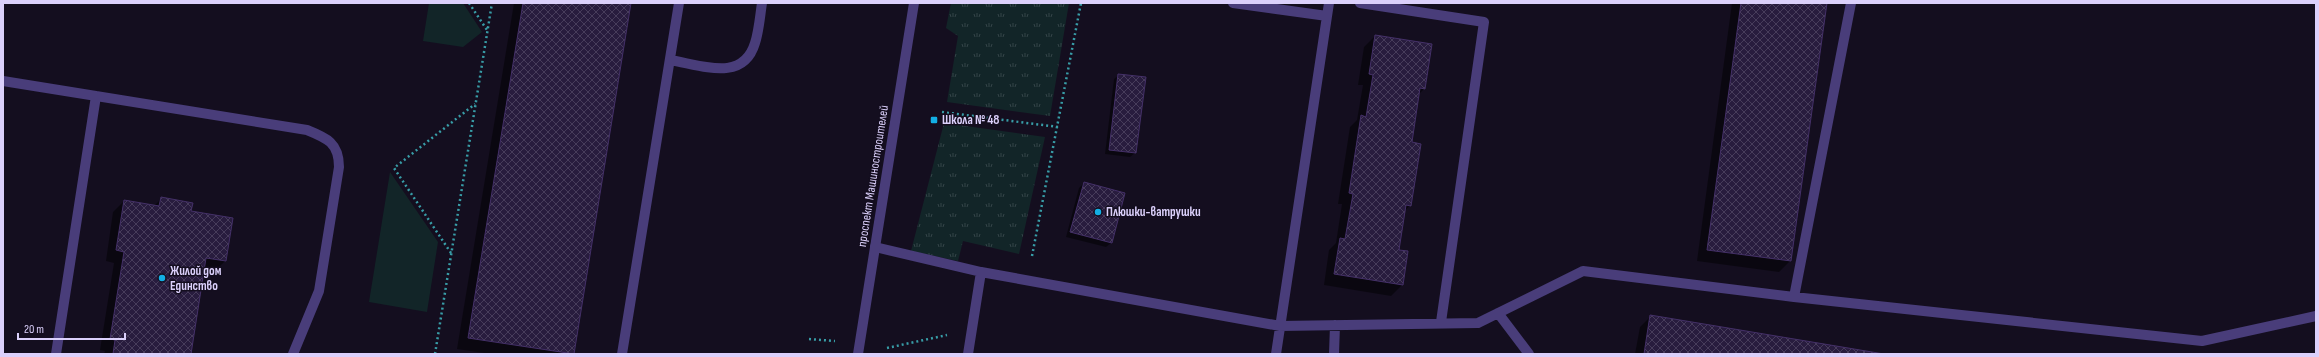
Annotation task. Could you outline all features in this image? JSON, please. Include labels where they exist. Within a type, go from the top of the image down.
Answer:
[{"type":"street","points":[[622,354],[679,3]]},
{"type":"street","points":[[670,60],[729,70],[741,65],[750,56],[756,42],[762,3]]},
{"type":"street","name":"проспект Машиностроителей","points":[[858,354],[914,3]]},
{"type":"street","points":[[1233,3],[1327,16]]},
{"type":"street","points":[[1276,354],[1329,3]]},
{"type":"street","points":[[1360,3],[1484,22],[1441,322]]},
{"type":"street","points":[[1794,297],[1851,3]]},
{"type":"street","points":[[3,81],[307,130],[322,136],[332,144],[339,155],[339,167],[319,291],[293,354]]},
{"type":"street","points":[[56,354],[96,96]]},
{"type":"street","points":[[875,247],[981,272],[1280,326],[1441,322],[1478,323],[1583,271],[1794,297],[2202,341],[2316,316]]},
{"type":"street","points":[[968,354],[981,272]]},
{"type":"street","points":[[1498,313],[1529,354]]},
{"type":"street","points":[[1334,354],[1335,325]]},
{"type":"path","points":[[469,3],[488,30]]},
{"type":"path","points":[[435,354],[492,3]]},
{"type":"path","points":[[1028,280],[1081,3]]},
{"type":"path","points":[[451,253],[394,168],[476,103]]},
{"type":"path","points":[[942,112],[1058,127]]},
{"type":"path","points":[[887,348],[972,329]]},
{"type":"path","points":[[809,339],[838,341]]},
{"type":"green space","points":[[429,3],[463,3],[482,32],[463,47],[423,41]]},
{"type":"green space","points":[[951,3],[1069,3],[1050,116],[947,102],[958,36],[946,28]]},
{"type":"green space","points":[[944,123],[1045,137],[1019,254],[963,241],[958,261],[911,251]]},
{"type":"green space","points":[[390,172],[438,242],[427,312],[369,302]]},
{"type":"building","points":[[523,3],[631,3],[574,354],[468,338]]},
{"type":"building","points":[[1741,3],[1827,3],[1791,261],[1707,250]]},
{"type":"building","points":[[1375,35],[1432,44],[1425,89],[1420,88],[1412,142],[1421,144],[1411,206],[1406,205],[1399,250],[1408,251],[1403,285],[1334,274],[1340,238],[1345,239],[1353,194],[1349,193],[1361,115],[1366,117],[1373,75],[1369,74]]},
{"type":"building","points":[[1118,74],[1146,77],[1136,153],[1109,150]]},
{"type":"building","name":"Плюшки-ватрушки","points":[[1084,182],[1125,193],[1112,243],[1070,232]]},
{"type":"building","name":"Жилой дом Единство","points":[[161,197],[193,203],[191,211],[233,218],[226,261],[206,258],[191,354],[113,354],[115,340],[110,339],[124,252],[116,250],[124,200],[159,206]]},
{"type":"building","points":[[1650,315],[1884,354],[1644,354]]},
{"type":"place","name":"Школа № 48","points":[[934,120]]},
{"type":"place","name":"Плюшки-ватрушки","points":[[1098,212]]},
{"type":"place","name":"Жилой дом Единство","points":[[162,278]]}]
